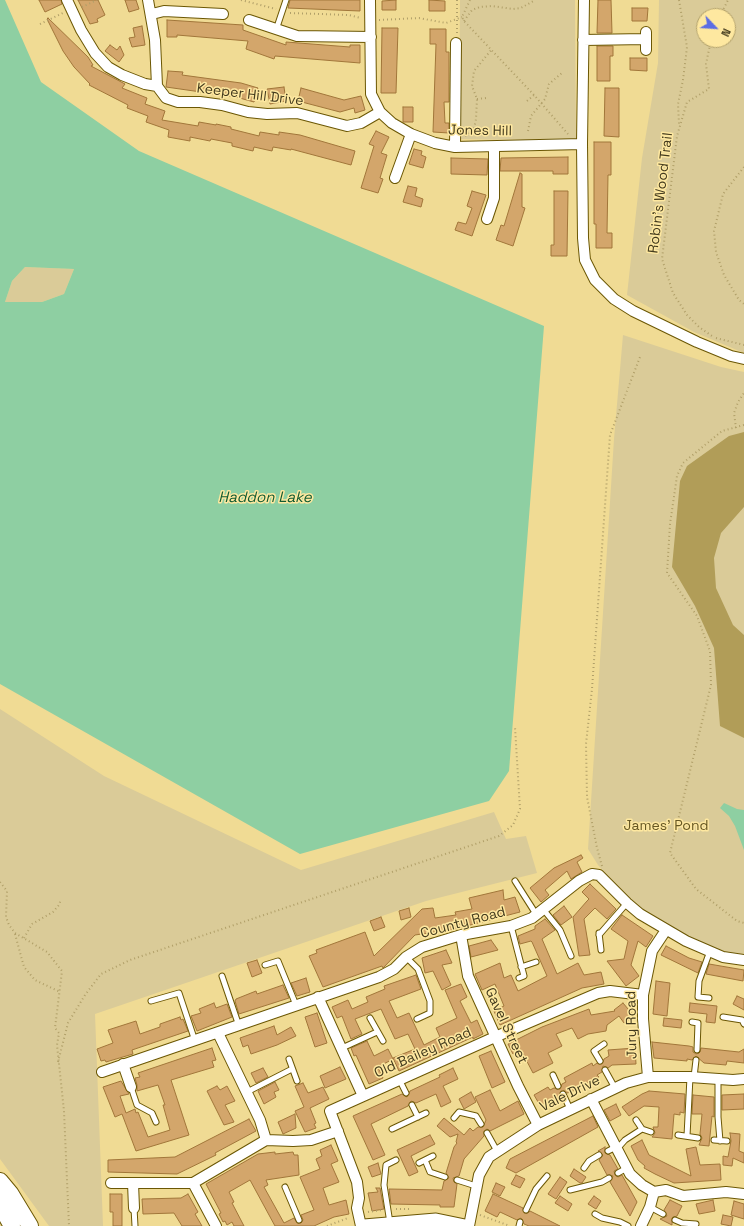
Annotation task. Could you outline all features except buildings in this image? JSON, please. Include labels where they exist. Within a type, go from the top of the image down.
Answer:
[{"type":"main road","points":[[0,1181],[10,1193],[30,1226]]},
{"type":"main road","points":[[0,1200],[4,1212],[12,1226]]},
{"type":"street","points":[[67,0],[81,30],[95,53],[108,67],[122,75],[145,84],[156,86],[155,40],[152,14],[148,0]]},
{"type":"street","name":"Jones Hill","points":[[370,0],[371,94],[380,112],[392,123],[411,134],[435,143],[458,143],[494,147],[582,144]]},
{"type":"street","points":[[584,0],[582,144],[583,238],[585,260],[596,280],[614,299],[633,311],[697,342],[731,356],[744,359]]},
{"type":"street","points":[[152,14],[164,11],[223,14]]},
{"type":"street","points":[[249,20],[296,36],[371,37]]},
{"type":"street","points":[[583,40],[646,35],[646,50]]},
{"type":"street","points":[[456,43],[458,143]]},
{"type":"street","name":"Keeper Hill Drive","points":[[156,86],[166,98],[178,102],[200,102],[267,114],[297,113],[347,126],[362,123],[380,112]]},
{"type":"street","points":[[395,178],[411,134]]},
{"type":"street","points":[[487,219],[494,198],[494,147]]},
{"type":"street","name":"County Road","points":[[102,1072],[379,977],[394,969],[406,957],[422,947],[461,935],[511,926],[540,912],[579,881],[592,874],[599,876],[607,882],[627,903],[666,930],[723,957],[744,960]]},
{"type":"street","name":"Jury Road","points":[[648,1077],[643,1019],[643,995],[652,951],[666,930]]},
{"type":"street","name":"Gavel Street","points":[[461,935],[468,976],[538,1125]]},
{"type":"street","name":"Old Bailey Road","points":[[361,1226],[357,1208],[359,1198],[357,1182],[330,1111],[495,1036],[598,993],[610,991],[643,995]]},
{"type":"street","points":[[318,997],[363,1096]]},
{"type":"street","points":[[218,1033],[260,1120],[266,1140]]},
{"type":"street","points":[[123,1064],[130,1087]]},
{"type":"street","name":"Vale Drive","points":[[469,1226],[476,1186],[483,1166],[489,1156],[538,1125],[615,1088],[648,1077],[744,1079]]},
{"type":"street","points":[[591,1099],[623,1170],[642,1185],[654,1192],[666,1190],[683,1196],[726,1192],[744,1194]]},
{"type":"street","points":[[111,1183],[193,1183],[266,1140],[293,1142],[311,1140],[338,1131]]},
{"type":"street","points":[[133,1183],[134,1208]]},
{"type":"street","points":[[193,1183],[216,1226]]},
{"type":"street","points":[[641,1226],[650,1207],[654,1192]]},
{"type":"street","points":[[364,1226],[435,1223],[465,1226]]},
{"type":"lane","points":[[276,30],[286,0]]},
{"type":"lane","points":[[515,880],[540,912],[560,930],[571,956]]},
{"type":"lane","points":[[601,950],[599,933],[627,903]]},
{"type":"lane","points":[[511,926],[524,976],[519,978]]},
{"type":"lane","points":[[709,998],[698,997],[699,981],[710,952]]},
{"type":"lane","points":[[406,957],[418,969],[430,1001],[430,1013],[417,1020]]},
{"type":"lane","points":[[265,965],[278,961],[296,1005]]},
{"type":"lane","points":[[521,967],[536,962]]},
{"type":"lane","points":[[222,976],[239,1026]]},
{"type":"lane","points":[[151,1001],[179,993],[195,1041]]},
{"type":"lane","points":[[723,1017],[742,1020],[744,1024]]},
{"type":"lane","points":[[370,1018],[383,1041]]},
{"type":"lane","points":[[692,1022],[698,1023],[697,1050]]},
{"type":"lane","points":[[342,1048],[377,1032]]},
{"type":"lane","points":[[600,1061],[594,1051],[604,1044]]},
{"type":"lane","points":[[289,1059],[297,1081]]},
{"type":"lane","points":[[687,1136],[692,1077],[696,1060]]},
{"type":"lane","points":[[247,1092],[292,1069]]},
{"type":"lane","points":[[605,1070],[615,1088]]},
{"type":"lane","points":[[553,1075],[558,1086]]},
{"type":"lane","points":[[399,1079],[406,1093]]},
{"type":"lane","points":[[718,1079],[718,1117],[720,1141]]},
{"type":"lane","points":[[130,1087],[137,1105],[152,1113],[156,1122]]},
{"type":"lane","points":[[563,1094],[570,1109]]},
{"type":"lane","points":[[412,1105],[418,1117]]},
{"type":"lane","points":[[454,1118],[459,1112],[476,1116],[481,1124]]},
{"type":"lane","points":[[392,1129],[426,1113]]},
{"type":"lane","points":[[636,1120],[642,1129],[651,1132]]},
{"type":"lane","points":[[613,1149],[642,1129]]},
{"type":"lane","points":[[487,1133],[497,1151]]},
{"type":"lane","points":[[678,1134],[698,1138]]},
{"type":"lane","points":[[714,1140],[727,1142]]},
{"type":"lane","points":[[584,1168],[589,1161],[599,1155]]},
{"type":"lane","points":[[419,1163],[434,1156]]},
{"type":"lane","points":[[390,1224],[384,1185],[386,1165],[396,1160]]},
{"type":"lane","points":[[426,1160],[430,1172],[445,1177]]},
{"type":"lane","points":[[526,1210],[536,1189],[548,1176]]},
{"type":"lane","points":[[570,1190],[602,1182],[609,1178]]},
{"type":"lane","points":[[458,1180],[476,1186]]},
{"type":"lane","points":[[285,1187],[299,1220]]},
{"type":"lane","points":[[650,1207],[663,1214]]},
{"type":"lane","points":[[134,1208],[134,1226]]},
{"type":"lane","points":[[595,1214],[602,1218],[620,1222],[628,1226]]},
{"type":"lane","points":[[675,1220],[682,1223],[696,1224]]},
{"type":"path","points":[[241,0],[283,12],[349,15],[371,20],[419,18],[446,23],[462,17]]},
{"type":"path","points":[[456,43],[457,0]]},
{"type":"path","points":[[462,17],[470,0]]},
{"type":"path","points":[[464,21],[472,10],[480,7],[492,6],[513,9],[521,8],[535,0]]},
{"type":"path","points":[[679,0],[687,47],[678,104],[680,127]]},
{"type":"path","points":[[462,17],[464,21],[534,95],[571,138]]},
{"type":"path","name":"Robin's Wood Trail","points":[[709,48],[706,64],[709,89],[687,102],[680,127],[662,259],[673,293],[687,315],[698,327],[713,337],[744,345]]},
{"type":"path","points":[[458,143],[474,129],[477,100],[472,86],[474,71],[492,49]]},
{"type":"path","points":[[528,131],[531,116],[545,99],[549,84],[563,72]]},
{"type":"path","points":[[527,101],[534,95]]},
{"type":"path","points":[[477,100],[487,98]]},
{"type":"path","points":[[744,167],[723,194],[714,231],[716,252],[724,275],[739,300],[744,304]]},
{"type":"path","points":[[607,882],[597,848],[587,797],[586,744],[592,689],[610,435],[640,357]]},
{"type":"path","points":[[736,428],[734,413],[738,402],[744,393]]},
{"type":"path","points":[[744,425],[722,431],[683,463],[677,476],[670,524],[667,573],[697,616],[710,651],[711,685],[670,853],[696,889],[737,921],[744,923]]},
{"type":"path","points":[[58,1062],[68,1023],[85,995],[102,974],[130,960],[499,836],[513,825],[520,809],[514,727]]},
{"type":"path","points":[[0,882],[6,891],[6,917],[15,933],[24,967],[35,980],[60,992]]},
{"type":"path","points":[[24,938],[32,924],[53,912],[59,905],[61,898]]},
{"type":"path","points":[[15,933],[47,952],[62,971],[56,1028],[59,1033],[57,1044],[64,1112],[69,1226]]},
{"type":"path","points":[[477,1214],[510,1226]]},
{"type":"green space","points":[[460,0],[575,0],[576,141],[459,139]]},
{"type":"green space","points":[[659,0],[744,0],[744,353],[694,332],[627,295],[642,158],[658,63]]},
{"type":"green space","points":[[25,267],[74,269],[64,294],[42,302],[5,302],[12,281]]},
{"type":"green space","name":"James' Pond","points":[[623,335],[721,367],[744,372],[744,957],[724,954],[675,931],[638,906],[619,890],[598,865],[588,849],[614,439]]},
{"type":"green space","points":[[0,709],[104,776],[301,870],[494,812],[506,839],[526,836],[537,873],[426,901],[95,1014],[103,1226],[49,1226],[0,1159]]},
{"type":"shaded area","points":[[744,432],[744,507],[721,533],[714,558],[716,588],[733,625],[744,635],[744,738],[720,726],[714,648],[695,606],[672,567],[680,481],[687,466],[729,436]]},
{"type":"water","name":"Haddon Lake","points":[[0,0],[5,0],[41,82],[139,151],[544,326],[509,771],[489,801],[300,854],[0,684]],"holes":[[[25,267],[74,269],[64,294],[42,302],[5,302],[12,281]]]},
{"type":"water","name":"James' Pond","points":[[724,803],[737,809],[744,810],[744,850],[735,826],[729,816],[720,808]]}]
